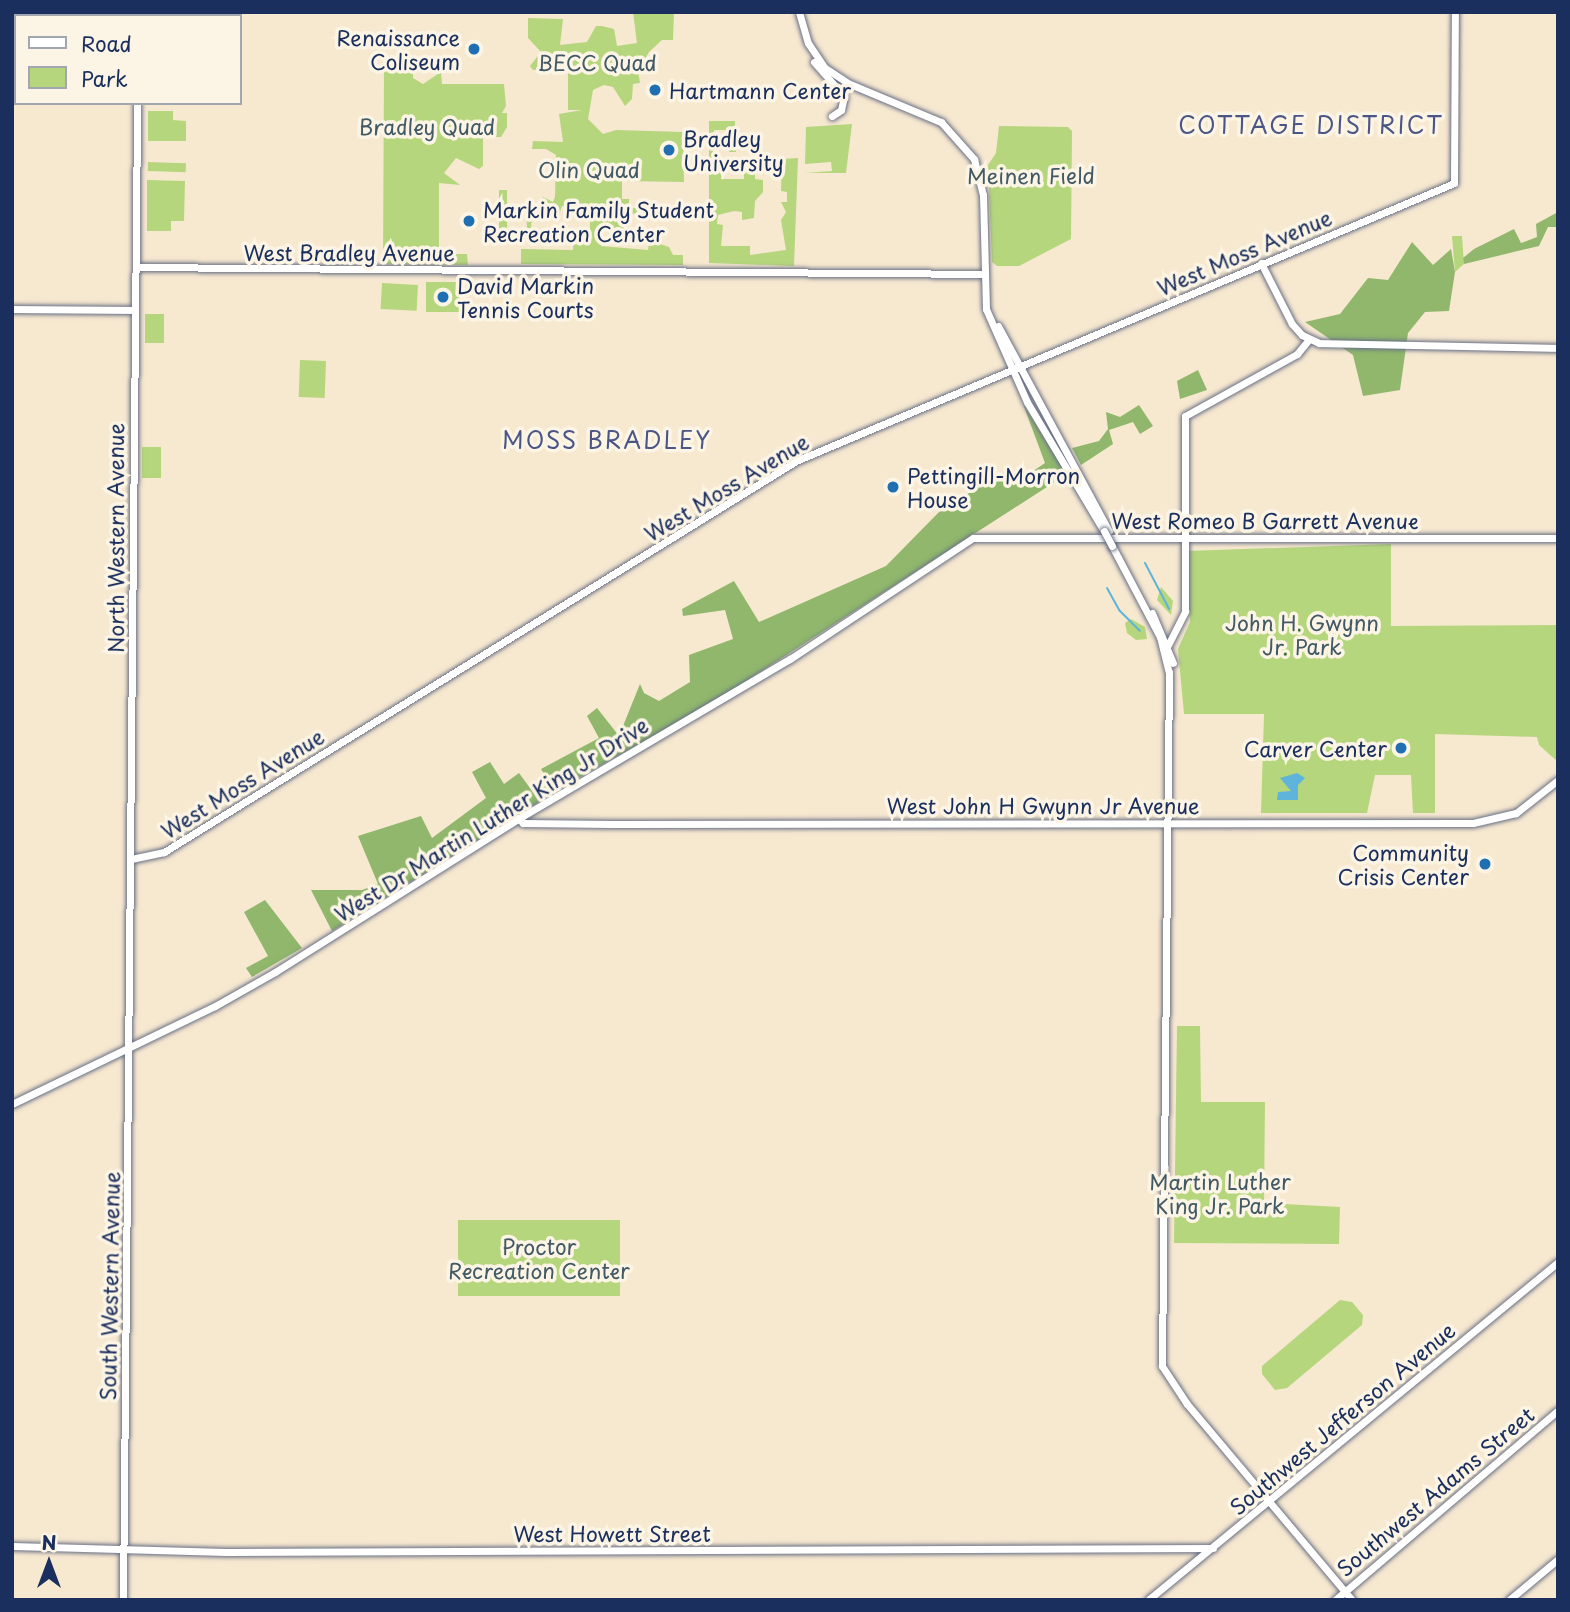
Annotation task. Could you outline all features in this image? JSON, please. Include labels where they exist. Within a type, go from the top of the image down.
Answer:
[{"type":"main road","points":[[799,12],[813,51],[813,61],[844,96],[841,110],[832,116]]},
{"type":"main road","name":"West Moss Avenue","points":[[131,859],[164,852],[796,461],[1454,183],[1455,12]]},
{"type":"main road","points":[[813,51],[837,78],[941,122],[965,145],[981,178],[985,304],[1015,368],[1107,531],[1164,648],[1170,719]]},
{"type":"main road","name":"North Western Avenue","points":[[130,972],[137,105]]},
{"type":"main road","points":[[1261,263],[1289,319],[1309,339],[1332,344],[1556,348]]},
{"type":"main road","name":"West Bradley Avenue","points":[[136,267],[982,274]]},
{"type":"main road","points":[[12,309],[135,310]]},
{"type":"main road","points":[[1164,634],[1182,622],[1185,600],[1185,416],[1297,355],[1309,339]]},
{"type":"main road","name":"West Romeo B Garrett Avenue","points":[[973,538],[1558,538]]},
{"type":"main road","name":"West Dr Martin Luther King Jr Drive","points":[[12,1104],[129,1048],[274,973],[518,818],[790,659],[973,538]]},
{"type":"main road","points":[[1114,545],[1164,634],[1174,674],[1170,719],[1168,822],[1163,1371],[1352,1600]]},
{"type":"main road","points":[[1158,624],[1175,629]]},
{"type":"main road","points":[[1168,645],[1175,629]]},
{"type":"main road","name":"West John H Gwynn Jr Avenue","points":[[518,818],[523,823],[561,824],[1480,822],[1521,810],[1558,780]]},
{"type":"main road","name":"South Western Avenue","points":[[123,1600],[130,972]]},
{"type":"main road","name":"Southwest Jefferson Avenue","points":[[1148,1600],[1558,1262]]},
{"type":"main road","name":"Southwest Adams Street","points":[[1335,1600],[1558,1410]]},
{"type":"main road","name":"West Howett Street","points":[[12,1546],[226,1552],[1213,1548]]},
{"type":"main road","points":[[1509,1600],[1558,1559]]},
{"type":"green space","points":[[633,12],[674,12],[673,40],[662,40],[649,52],[638,71],[640,83],[633,84],[632,99],[625,106],[613,87],[604,85],[593,90],[588,119],[603,134],[616,130],[683,132],[684,182],[622,181],[622,199],[629,199],[629,208],[637,208],[637,213],[631,214],[628,229],[601,229],[601,246],[648,250],[649,243],[657,243],[669,247],[673,255],[683,255],[683,265],[521,264],[521,249],[573,250],[574,236],[590,236],[590,209],[584,207],[562,206],[559,215],[532,214],[531,228],[527,228],[526,205],[542,205],[543,197],[553,202],[555,197],[556,155],[546,149],[532,149],[533,141],[563,142],[559,114],[582,110],[568,110],[568,70],[533,70],[530,66],[541,52],[528,38],[528,18],[563,19],[560,45],[587,42],[596,26],[602,26],[614,29],[617,46],[637,43]]},
{"type":"green space","name":"Bradley Quad","points":[[413,63],[413,78],[423,84],[441,72],[442,84],[504,84],[506,106],[502,113],[507,113],[507,127],[501,137],[483,137],[483,166],[479,169],[456,158],[444,173],[460,185],[439,183],[439,254],[467,254],[468,265],[383,264],[384,66]]},
{"type":"green space","points":[[148,111],[173,111],[173,120],[186,121],[186,141],[148,141]]},
{"type":"green space","points":[[709,121],[735,121],[736,152],[729,152],[728,130],[714,130],[713,154],[721,160],[721,179],[744,179],[744,158],[771,159],[771,169],[755,170],[755,179],[763,180],[763,192],[755,201],[754,218],[742,220],[742,212],[734,211],[718,215],[717,224],[723,225],[721,246],[750,246],[750,255],[786,250],[781,220],[786,212],[781,202],[787,202],[787,192],[781,191],[782,159],[798,158],[794,266],[709,263]]},
{"type":"green space","points":[[852,124],[846,173],[805,173],[832,171],[831,162],[805,164],[806,127]]},
{"type":"green space","name":"Meinen Field","points":[[999,126],[1068,127],[1072,131],[1071,239],[1019,266],[997,266],[992,262],[988,165],[996,153]]},
{"type":"green space","points":[[148,162],[186,163],[186,172],[148,171]]},
{"type":"green space","points":[[147,180],[185,181],[184,221],[171,221],[171,231],[147,231]]},
{"type":"green space","points":[[499,190],[507,190],[507,236],[499,236]]},
{"type":"green space","points":[[1558,212],[1558,227],[1548,227],[1539,246],[1464,264],[1463,258],[1474,249],[1514,229],[1521,243],[1537,237],[1536,224]]},
{"type":"green space","points":[[1452,236],[1462,236],[1464,264],[1455,272]]},
{"type":"green space","points":[[1412,242],[1433,265],[1451,249],[1455,272],[1449,311],[1425,312],[1408,333],[1400,390],[1363,396],[1353,355],[1305,322],[1340,314],[1368,278],[1388,280]]},
{"type":"green space","name":"David Markin Tennis Courts","points":[[426,282],[460,282],[460,312],[426,312]]},
{"type":"green space","name":"David Markin Tennis Courts","points":[[382,283],[418,285],[417,311],[381,309]]},
{"type":"green space","points":[[145,314],[164,314],[164,343],[145,343]]},
{"type":"green space","points":[[300,360],[326,361],[325,398],[299,397]]},
{"type":"green space","points":[[1198,370],[1207,390],[1180,399],[1177,381]]},
{"type":"green space","points":[[1023,404],[1067,474],[709,705],[571,782],[332,931],[311,890],[362,890],[378,884],[358,836],[421,816],[432,838],[486,798],[472,772],[490,762],[504,784],[519,773],[533,792],[550,783],[541,769],[599,738],[587,716],[597,708],[619,736],[640,684],[644,693],[659,701],[690,682],[689,655],[733,639],[725,610],[683,616],[682,609],[734,581],[759,622],[886,566],[941,510],[1007,470],[1017,482],[1045,463]]},
{"type":"green space","points":[[1139,405],[1153,426],[1140,434],[1133,422],[1109,430],[1113,444],[1081,465],[1072,448],[1099,441],[1108,429],[1106,412],[1120,417]]},
{"type":"green space","points":[[142,447],[161,447],[161,478],[142,478]]},
{"type":"green space","name":"John H. Gwynn Jr. Park","points":[[1391,544],[1391,626],[1558,625],[1558,762],[1539,745],[1537,737],[1435,734],[1435,813],[1413,813],[1411,775],[1375,775],[1367,813],[1261,813],[1264,714],[1184,714],[1178,649],[1190,622],[1186,551]]},
{"type":"green space","points":[[1161,587],[1173,601],[1171,615],[1157,600]]},
{"type":"green space","points":[[1131,619],[1145,627],[1147,639],[1136,640],[1127,633],[1125,623]]},
{"type":"green space","points":[[265,900],[302,948],[252,977],[246,968],[268,956],[244,912]]},
{"type":"green space","name":"Martin Luther King Jr. Park","points":[[1177,1026],[1200,1026],[1201,1102],[1265,1102],[1264,1203],[1340,1207],[1339,1244],[1174,1243]]},
{"type":"green space","name":"Proctor Recreation Center","points":[[458,1220],[620,1220],[620,1296],[458,1296]]},
{"type":"green space","points":[[1340,1300],[1352,1302],[1363,1315],[1362,1325],[1287,1388],[1275,1390],[1262,1374],[1262,1366]]},
{"type":"water","points":[[1297,773],[1305,778],[1298,785],[1298,800],[1277,800],[1278,792],[1291,791],[1280,778]]},
{"type":"waterway","points":[[1145,563],[1169,609]]},
{"type":"waterway","points":[[1107,588],[1120,611],[1140,631]]},
{"type":"place","name":"Renaissance Coliseum","points":[[474,49]]},
{"type":"place","name":"Hartmann Center","points":[[655,90]]},
{"type":"place","name":"Bradley University","points":[[669,150]]},
{"type":"place","name":"Markin Family Student Recreation Center","points":[[469,221]]},
{"type":"place","name":"David Markin Tennis Courts","points":[[443,297]]},
{"type":"place","name":"Pettingill-Morron House","points":[[893,487]]},
{"type":"place","name":"Carver Center","points":[[1401,748]]},
{"type":"place","name":"Community Crisis Center","points":[[1485,864]]},
{"type":"district","name":"COTTAGE DISTRICT","points":[[1311,125]]},
{"type":"district","name":"MOSS BRADLEY","points":[[607,440]]},
{"type":"park label","name":"BECC Quad","points":[[597,62]]},
{"type":"park label","name":"Olin Quad","points":[[589,169]]}]
